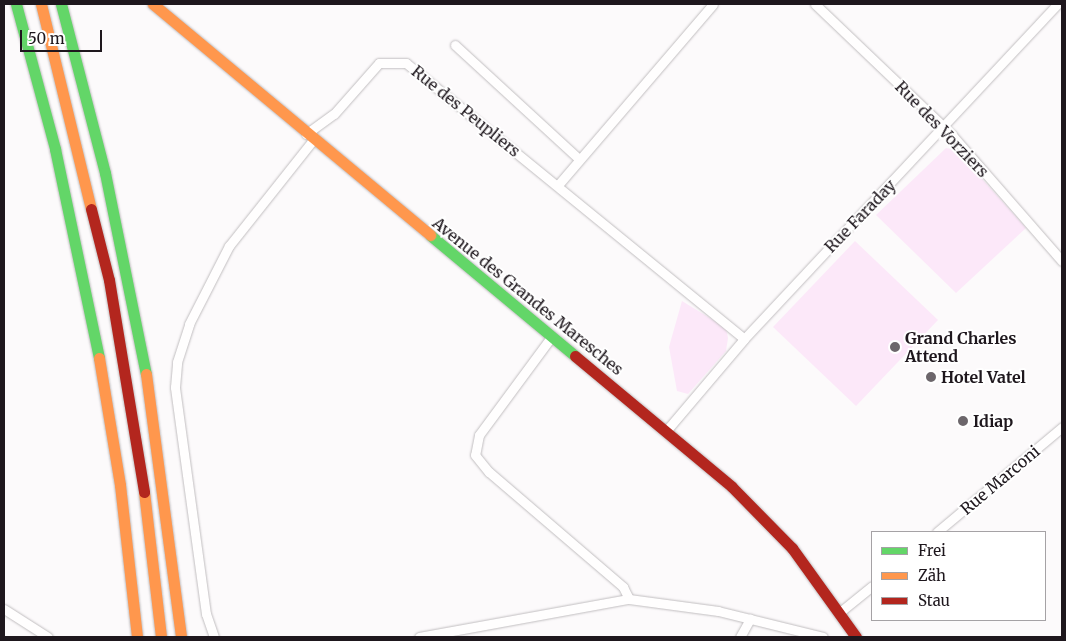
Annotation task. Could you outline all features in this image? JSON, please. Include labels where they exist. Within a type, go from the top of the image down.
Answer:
[{"type":"main road","points":[[15,4],[22,24],[90,309],[121,493],[137,637]]},
{"type":"main road","points":[[40,4],[109,280],[142,471],[161,637]]},
{"type":"main road","points":[[61,4],[105,173],[133,304],[158,449],[178,604],[180,637]]},
{"type":"main road","name":"Avenue des Grandes Maresches","points":[[154,4],[309,137],[666,431],[769,524],[840,612],[854,637]]},
{"type":"street","points":[[558,185],[714,4]]},
{"type":"street","name":"Rue des Vorziers","points":[[816,4],[944,128],[1062,261]]},
{"type":"street","name":"Rue Faraday","points":[[666,431],[744,338],[944,128],[1056,4]]},
{"type":"street","points":[[456,45],[580,160]]},
{"type":"street","name":"Rue des Peupliers","points":[[214,637],[206,614],[175,387],[177,362],[189,324],[229,246],[309,137],[334,114],[377,64],[400,60],[441,88],[744,338]]},
{"type":"street","points":[[552,336],[479,435],[475,455],[488,472],[623,587],[629,599]]},
{"type":"street","name":"Rue Marconi","points":[[938,531],[1061,430]]},
{"type":"street","points":[[840,612],[871,587]]},
{"type":"street","points":[[419,637],[629,599],[750,618],[823,637]]},
{"type":"street","points":[[4,608],[48,637]]},
{"type":"street","points":[[740,637],[750,618]]},
{"type":"shaded area","points":[[946,148],[956,150],[1026,228],[956,293],[876,215]]},
{"type":"shaded area","points":[[855,241],[938,320],[856,406],[773,327]]},
{"type":"shaded area","points":[[682,301],[726,328],[728,338],[726,351],[688,394],[677,391],[669,347]]},
{"type":"traffic: fast","points":[[16,4],[55,149],[99,358]]},
{"type":"traffic: fast","points":[[61,4],[105,173],[146,374]]},
{"type":"traffic: fast","points":[[430,235],[575,356]]},
{"type":"traffic: slow","points":[[41,4],[91,209]]},
{"type":"traffic: slow","points":[[153,4],[430,235]]},
{"type":"traffic: slow","points":[[99,358],[120,485],[137,637]]},
{"type":"traffic: slow","points":[[146,374],[181,637]]},
{"type":"traffic: slow","points":[[144,492],[161,637]]},
{"type":"traffic: jam","points":[[91,209],[109,280],[144,492]]},
{"type":"traffic: jam","points":[[575,356],[732,487],[792,548],[856,637]]},
{"type":"place","name":"Grand Charles Attend","points":[[895,347]]},
{"type":"place","name":"Hotel Vatel","points":[[931,377]]},
{"type":"place","name":"Idiap","points":[[963,421]]}]
